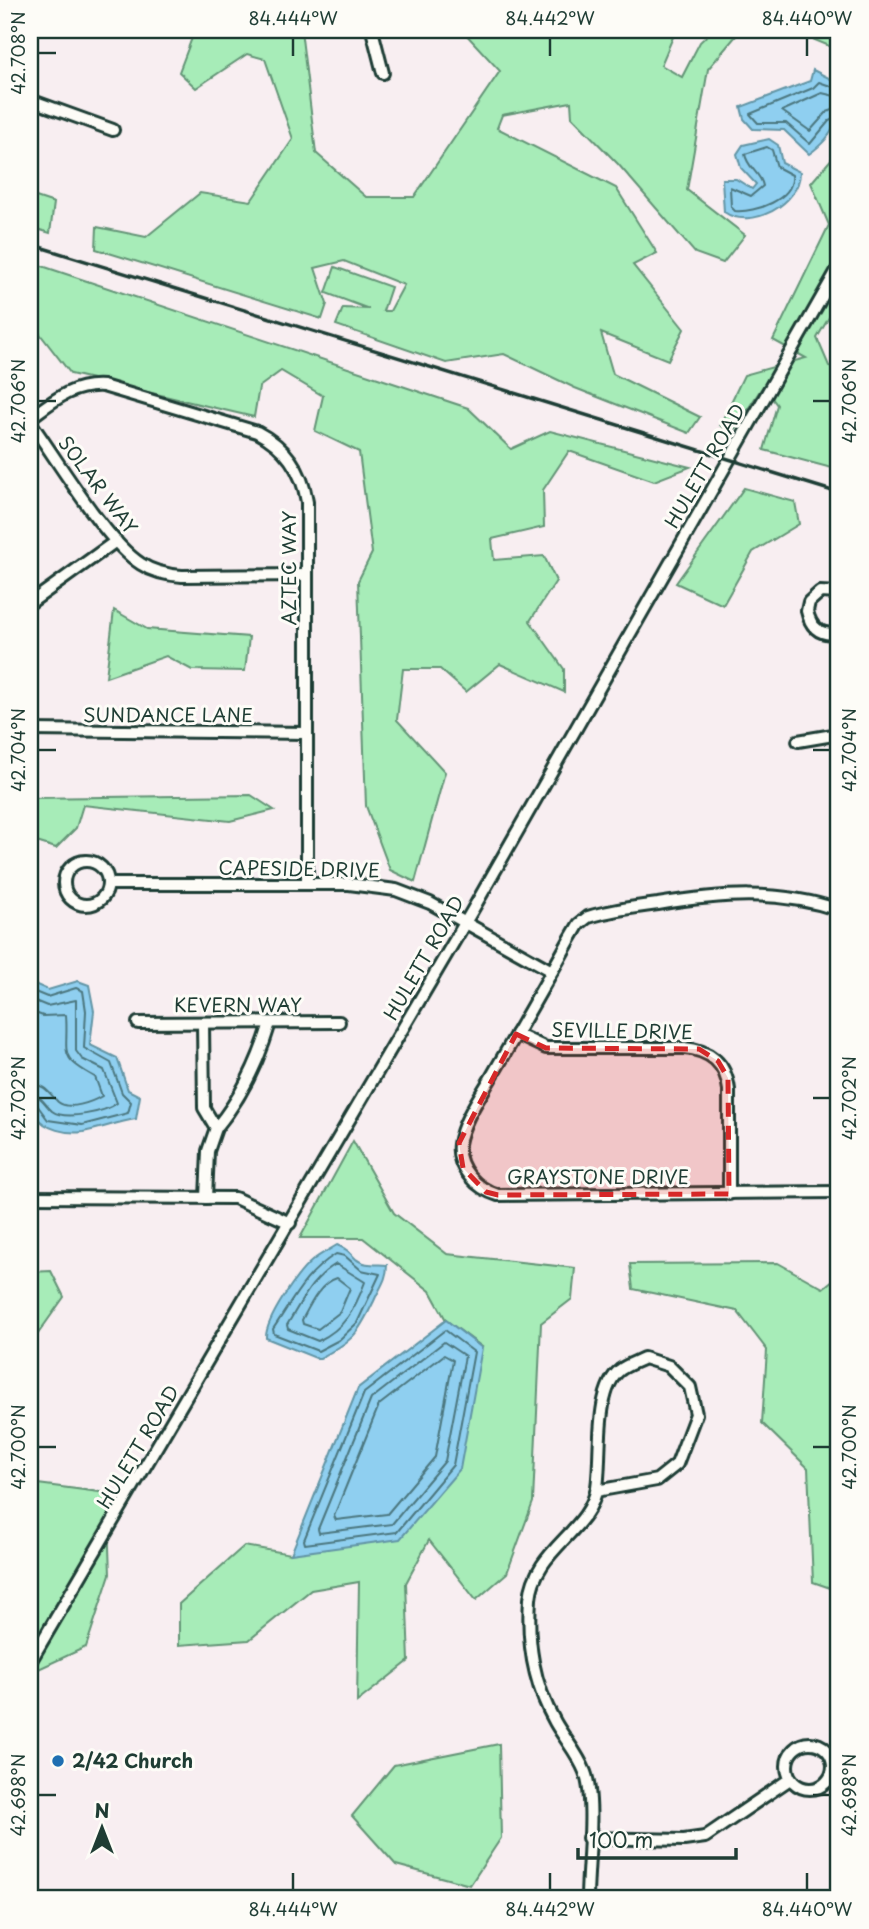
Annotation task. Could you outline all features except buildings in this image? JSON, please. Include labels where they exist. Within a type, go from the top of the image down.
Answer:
[{"type":"street","points":[[372,30],[383,73]]},
{"type":"street","points":[[30,100],[113,130]]},
{"type":"street","name":"HULETT ROAD","points":[[30,1662],[290,1223],[839,267]]},
{"type":"street","name":"AZTEC WAY","points":[[30,420],[66,391],[103,386],[152,398],[267,437],[290,458],[303,484],[307,502],[307,884]]},
{"type":"street","name":"SOLAR WAY","points":[[30,420],[116,541],[143,566],[172,576],[307,575]]},
{"type":"street","points":[[30,603],[116,541]]},
{"type":"street","points":[[839,593],[820,592],[809,602],[807,611],[817,631],[839,633]]},
{"type":"street","name":"SUNDANCE LANE","points":[[30,730],[306,733]]},
{"type":"street","points":[[798,741],[839,734]]},
{"type":"street","points":[[86,862],[102,869],[107,884],[101,899],[85,905],[70,898],[64,883],[71,868],[86,862]]},
{"type":"street","name":"CAPESIDE DRIVE","points":[[107,884],[307,884],[396,890],[419,897],[552,971]]},
{"type":"street","name":"GRAYSTONE DRIVE","points":[[839,910],[780,895],[717,894],[605,912],[579,924],[472,1112],[459,1143],[463,1168],[486,1192],[521,1196],[839,1192]]},
{"type":"street","name":"KEVERN WAY","points":[[138,1023],[339,1022]]},
{"type":"street","points":[[203,1023],[204,1108],[216,1128]]},
{"type":"street","points":[[206,1198],[208,1151],[216,1128],[228,1114],[261,1052],[270,1023]]},
{"type":"street","name":"SEVILLE DRIVE","points":[[516,1034],[547,1048],[699,1049],[718,1061],[728,1078],[729,1090],[729,1194]]},
{"type":"street","points":[[30,1196],[235,1198],[290,1223]]},
{"type":"street","points":[[587,1899],[589,1790],[585,1771],[538,1688],[530,1656],[530,1596],[540,1567],[559,1541],[581,1522],[596,1491],[601,1403],[618,1371],[644,1358],[668,1366],[690,1387],[696,1415],[677,1464],[657,1480],[596,1491]]},
{"type":"street","points":[[813,1743],[820,1745],[832,1756],[833,1773],[823,1786],[802,1788],[790,1779],[786,1765],[797,1746],[813,1743]]},
{"type":"street","points":[[588,1838],[684,1840],[705,1837],[790,1779]]},
{"type":"highlighted area","points":[[516,1034],[546,1048],[699,1049],[718,1061],[728,1078],[729,1194],[498,1195],[486,1192],[463,1168],[459,1143]]},
{"type":"green space","points":[[195,30],[301,30],[316,153],[366,197],[414,197],[500,71],[462,30],[676,30],[661,65],[682,77],[700,42],[713,30],[741,30],[708,69],[687,190],[745,235],[723,263],[695,253],[618,164],[572,117],[571,102],[502,115],[497,128],[616,188],[657,253],[633,265],[684,329],[668,360],[601,333],[613,374],[700,417],[689,433],[575,388],[504,354],[446,363],[336,325],[343,308],[369,309],[326,293],[335,267],[391,287],[383,311],[390,311],[404,285],[344,261],[315,268],[327,304],[322,319],[96,249],[97,227],[146,237],[200,193],[251,201],[293,139],[265,59],[247,54],[196,88],[179,72]]},
{"type":"green space","points":[[807,30],[839,30],[839,50],[810,38]]},
{"type":"green space","points":[[839,150],[839,300],[817,338],[829,366],[839,371],[839,470],[764,450],[777,405],[763,386],[731,435],[720,425],[744,375],[806,358],[773,340],[829,225],[811,183]]},
{"type":"green space","points":[[30,195],[54,203],[50,233],[30,227]]},
{"type":"green space","points":[[30,262],[468,408],[511,449],[550,431],[690,467],[654,481],[569,451],[543,490],[544,527],[492,539],[494,560],[544,556],[556,581],[530,621],[564,669],[564,692],[500,664],[466,692],[440,669],[403,669],[397,720],[445,772],[415,882],[390,870],[366,806],[358,581],[372,553],[359,452],[315,431],[323,396],[281,371],[259,387],[254,417],[71,374],[30,321]]},
{"type":"green space","points":[[744,488],[795,502],[799,524],[753,552],[723,605],[676,583]]},
{"type":"green space","points":[[114,610],[147,629],[249,637],[245,671],[192,670],[166,656],[106,677]]},
{"type":"green space","points":[[251,795],[274,810],[230,821],[83,805],[76,828],[56,848],[30,840],[30,798]]},
{"type":"green space","points":[[353,1141],[394,1213],[447,1254],[575,1268],[572,1299],[541,1323],[533,1502],[507,1573],[476,1600],[429,1540],[406,1583],[409,1661],[357,1702],[359,1582],[311,1590],[249,1640],[179,1645],[179,1604],[244,1546],[291,1554],[482,1347],[446,1320],[430,1291],[363,1238],[300,1238]]},
{"type":"green space","points":[[778,1263],[823,1288],[839,1275],[839,1591],[813,1582],[808,1468],[762,1423],[767,1350],[737,1311],[633,1289],[630,1264]]},
{"type":"green space","points":[[51,1271],[64,1297],[30,1345],[30,1272]]},
{"type":"green space","points":[[30,1483],[107,1493],[110,1574],[86,1647],[30,1673]]},
{"type":"green space","points":[[499,1744],[501,1838],[470,1885],[396,1865],[352,1816],[394,1765]]},
{"type":"water","points":[[813,70],[839,83],[839,105],[832,131],[809,154],[784,130],[753,129],[744,119],[741,107],[810,81]]},
{"type":"water","points":[[769,139],[778,145],[782,163],[800,172],[798,184],[792,194],[783,204],[760,216],[735,217],[724,212],[722,179],[736,179],[752,189],[756,184],[741,168],[737,154],[743,145]]},
{"type":"water","points":[[78,981],[89,985],[94,1011],[90,1045],[117,1058],[128,1090],[140,1096],[136,1119],[83,1132],[70,1132],[44,1124],[35,1115],[32,1105],[29,1072],[30,982],[48,990]]},
{"type":"water","points":[[337,1245],[363,1263],[387,1265],[383,1283],[358,1330],[347,1342],[318,1359],[266,1338],[276,1309],[299,1275],[316,1258]]},
{"type":"water","points":[[446,1320],[482,1348],[460,1469],[400,1539],[291,1554],[358,1388]]},
{"type":"railway","points":[[30,244],[839,493]]},
{"type":"place","name":"2/42 Church","points":[[58,1761]]}]
